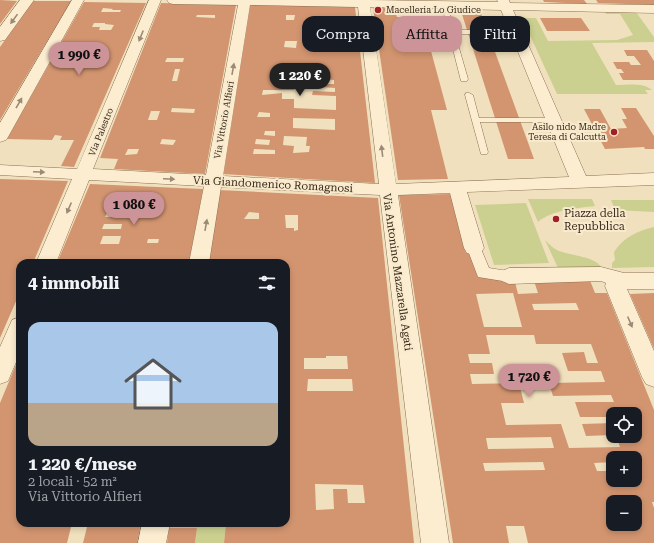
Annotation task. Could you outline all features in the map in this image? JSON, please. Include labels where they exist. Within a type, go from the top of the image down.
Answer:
[{"type":"street","points":[[0,37],[27,0]]},
{"type":"street","points":[[0,137],[78,0]]},
{"type":"street","name":"Via Palestro","points":[[48,259],[156,0]]},
{"type":"street","points":[[173,0],[245,2],[504,2],[593,4],[654,9]]},
{"type":"street","name":"Via Vittorio Alfieri","points":[[200,259],[245,2]]},
{"type":"street","name":"Via Antonino Mazzarella Agati","points":[[363,2],[435,543]]},
{"type":"street","points":[[504,2],[510,16]]},
{"type":"street","points":[[525,52],[577,175]]},
{"type":"street","name":"Via Giandomenico Romagnosi","points":[[0,170],[387,190],[454,187],[577,175],[654,179]]},
{"type":"street","points":[[454,187],[483,273],[509,276],[601,274],[620,284],[654,281]]},
{"type":"street","points":[[620,284],[654,377]]},
{"type":"street","points":[[0,374],[16,336]]},
{"type":"street","points":[[152,543],[155,527]]},
{"type":"lane","points":[[457,52],[464,79]]},
{"type":"lane","points":[[469,95],[484,152]]},
{"type":"lane","points":[[475,118],[553,118]]},
{"type":"green space","points":[[605,11],[636,12],[654,37],[654,42],[592,43],[616,85],[640,85],[648,87],[652,90],[645,90],[648,94],[557,94],[530,35],[530,18],[536,18],[548,41],[617,40],[633,35],[620,14],[606,14]]},
{"type":"green space","points":[[528,199],[592,199],[595,206],[557,212],[538,222]]},
{"type":"green space","points":[[611,200],[654,200],[654,212],[615,210]]},
{"type":"green space","points":[[526,203],[549,263],[494,265],[475,205]]},
{"type":"green space","points":[[654,227],[654,267],[612,268],[612,263],[615,260],[614,252],[622,242],[631,235]]},
{"type":"green space","points":[[545,240],[557,250],[595,261],[602,269],[558,268]]},
{"type":"green space","points":[[226,527],[224,543],[195,543],[197,528],[169,528]]},
{"type":"building","points":[[0,0],[17,1],[0,24]]},
{"type":"building","points":[[543,0],[584,0],[587,4],[544,2]]},
{"type":"building","points":[[596,0],[654,0],[654,5],[598,3]]},
{"type":"building","points":[[33,1],[71,1],[0,120],[0,47]]},
{"type":"building","points":[[84,2],[146,3],[74,167],[61,166],[74,140],[60,140],[62,136],[55,135],[52,140],[7,139]],"holes":[[[103,8],[113,9],[112,10],[121,10],[120,12],[101,12]],[[94,23],[114,25],[111,30],[99,30],[100,27],[92,27]],[[87,42],[96,42],[92,50],[83,50]]]},
{"type":"building","points":[[161,3],[236,5],[205,174],[114,169],[118,159],[100,158]],"holes":[[[197,15],[215,15],[215,18],[196,17]],[[167,58],[184,58],[183,62],[165,62]],[[175,69],[180,69],[177,81],[172,81]],[[172,108],[195,109],[194,113],[171,112]],[[151,111],[160,111],[157,120],[148,120]],[[162,139],[176,140],[173,145],[160,144]],[[128,149],[139,149],[137,154],[125,155]]]},
{"type":"building","points":[[249,5],[355,7],[356,16],[302,16],[302,52],[360,52],[375,183],[222,174]],"holes":[[[286,15],[295,15],[294,20],[286,20]],[[285,41],[297,41],[296,48],[284,47]],[[292,75],[323,76],[323,79],[334,80],[334,84],[322,84],[322,87],[335,88],[335,92],[313,91],[312,95],[336,96],[336,110],[294,108],[294,99],[282,99],[282,93],[262,95],[263,90],[294,90],[295,82],[292,82]],[[259,112],[270,113],[270,117],[257,117]],[[293,118],[335,119],[335,130],[293,128]],[[265,131],[275,131],[275,136],[264,135]],[[284,136],[307,137],[306,146],[310,146],[309,152],[293,153],[294,146],[283,145]],[[256,139],[270,140],[269,145],[255,144]],[[254,149],[275,150],[275,154],[253,154]]]},
{"type":"building","points":[[373,8],[425,8],[425,12],[409,12],[392,16],[392,52],[431,52],[447,110],[431,110],[448,179],[398,180],[379,52],[384,52],[384,16],[374,16]]},
{"type":"building","points":[[460,8],[479,8],[482,16],[470,16],[470,39]]},
{"type":"building","points":[[540,18],[581,18],[590,31],[547,31]]},
{"type":"building","points":[[624,50],[647,50],[654,61],[654,80],[623,80],[619,73],[624,73],[621,69],[617,69],[613,62],[629,62],[631,65],[641,65],[634,56],[627,56]]},
{"type":"building","points":[[474,52],[495,52],[534,159],[508,159]]},
{"type":"building","points":[[621,108],[636,108],[654,136],[654,149],[645,149],[644,147],[605,149],[584,109],[600,109],[611,129],[627,128],[622,119],[627,119]]},
{"type":"building","points":[[0,179],[68,181],[35,259],[16,259],[16,301],[0,338]]},
{"type":"building","points":[[90,184],[203,189],[190,259],[59,259]],"holes":[[[107,213],[130,213],[129,217],[105,217]],[[104,224],[122,224],[121,229],[102,229]],[[103,236],[121,236],[119,244],[100,244]],[[148,239],[159,239],[158,243],[147,243]]]},
{"type":"building","points":[[219,190],[378,198],[414,543],[224,543],[226,527],[290,527],[290,259],[209,259]],"holes":[[[249,212],[259,213],[259,219],[244,219]],[[285,215],[298,215],[298,230],[294,231],[294,228],[286,228]],[[326,356],[347,356],[348,369],[304,369],[304,358],[326,358]],[[308,379],[352,379],[353,391],[307,391]],[[315,484],[363,485],[365,503],[348,503],[347,489],[333,489],[334,509],[316,510]]]},
{"type":"building","points":[[451,194],[466,253],[474,253],[480,276],[514,278],[518,294],[538,293],[533,278],[589,278],[595,293],[607,293],[654,410],[654,502],[652,502],[654,508],[654,543],[528,543],[524,526],[506,526],[509,543],[453,543],[399,195]],"holes":[[[513,293],[522,327],[484,327],[476,294]],[[576,303],[579,310],[534,310],[532,304]],[[486,335],[534,335],[536,344],[591,344],[598,363],[587,363],[584,352],[562,353],[568,371],[601,371],[605,382],[549,383],[553,396],[611,395],[614,402],[575,402],[580,417],[606,417],[606,407],[642,407],[642,443],[619,443],[620,447],[569,448],[561,424],[506,425],[501,403],[524,403],[519,383],[472,384],[470,374],[494,374],[492,363],[470,363],[468,354],[490,354]],[[551,437],[554,448],[488,449],[486,438]],[[543,462],[545,470],[485,471],[483,463]]]},
{"type":"building","points":[[654,293],[654,349],[630,294]]},
{"type":"building","points":[[16,365],[16,527],[71,527],[67,543],[0,543],[0,403]]},
{"type":"building","points":[[606,423],[606,435],[586,436],[582,424]]},
{"type":"building","points":[[87,527],[140,527],[137,543],[83,543]]},
{"type":"building","points":[[169,528],[197,528],[195,543],[167,543]]},
{"type":"place","name":"Macelleria Lo Giudice","points":[[378,10]]},
{"type":"place","name":"Asilo nido Madre Teresa di Calcutta","points":[[614,132]]},
{"type":"place","name":"Piazza della Repubblica","points":[[556,219]]}]
